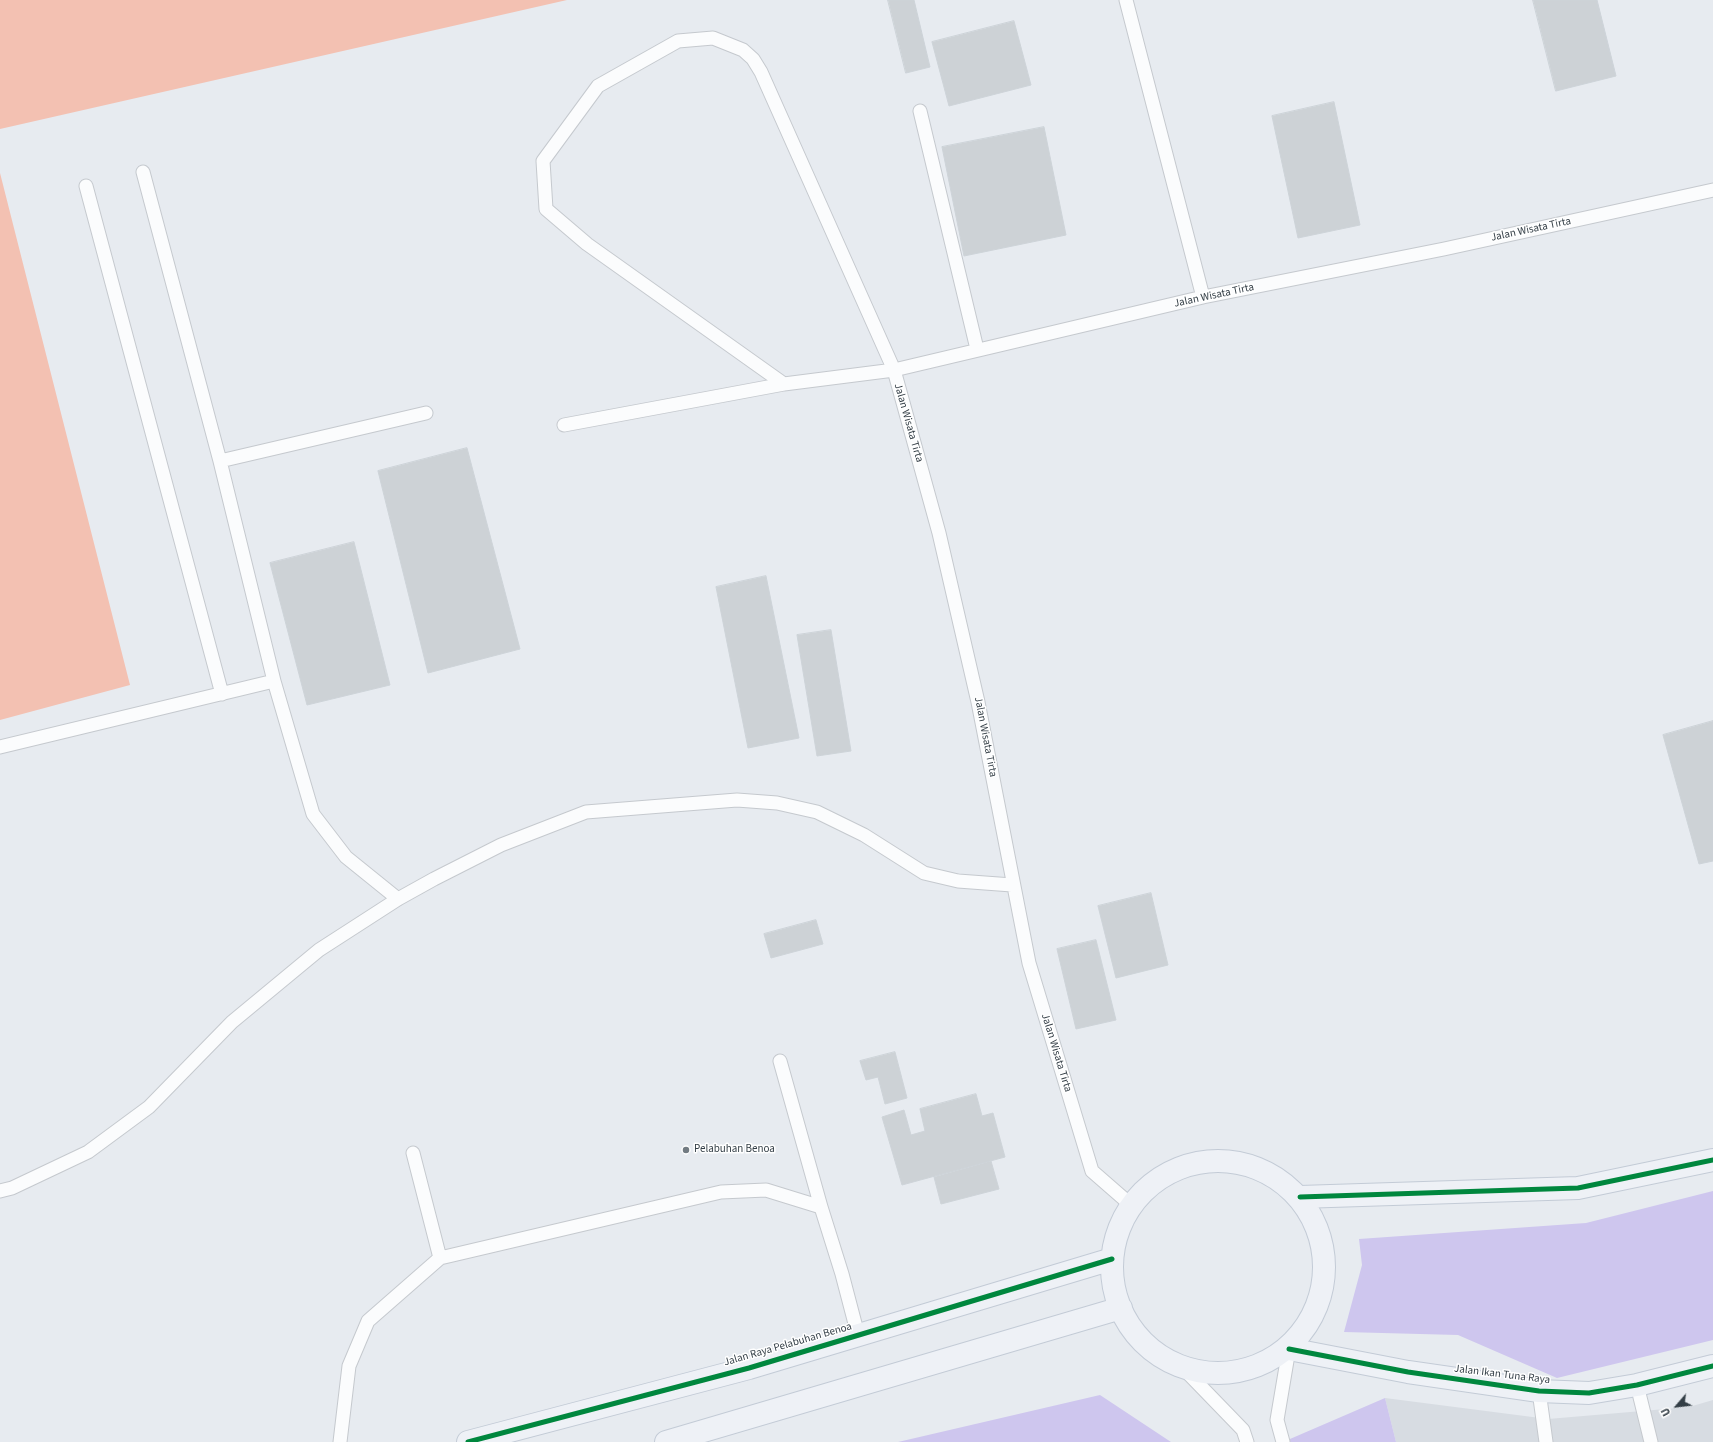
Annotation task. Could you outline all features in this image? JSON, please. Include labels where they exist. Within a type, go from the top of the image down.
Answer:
[{"type":"street","points":[[1213,1159],[1261,1168],[1300,1197],[1324,1247],[1320,1303],[1289,1348],[1239,1373],[1183,1368],[1147,1349],[1121,1308],[1112,1259],[1117,1231],[1131,1205],[1166,1172],[1213,1159]]},
{"type":"street","points":[[1300,1197],[1578,1188],[1713,1160]]},
{"type":"street","name":"Jalan Raya Pelabuhan Benoa","points":[[468,1442],[749,1368],[1112,1259]]},
{"type":"street","points":[[666,1442],[1121,1308]]},
{"type":"street","name":"Jalan Ikan Tuna Raya","points":[[1289,1348],[1408,1372],[1539,1391],[1589,1392],[1637,1385],[1713,1366]]},
{"type":"lane","points":[[1126,0],[1203,297]]},
{"type":"lane","points":[[564,425],[784,384],[894,370],[764,79],[753,59],[743,50],[713,38],[678,41],[598,86],[544,160],[546,209],[587,244],[784,384]]},
{"type":"lane","points":[[920,111],[977,349]]},
{"type":"lane","points":[[143,172],[220,461],[274,681],[313,814],[346,857],[398,899]]},
{"type":"lane","points":[[86,186],[222,694]]},
{"type":"lane","name":"Jalan Wisata Tirta","points":[[1131,1205],[1092,1171],[1029,964],[1012,885],[978,702],[939,533],[894,370],[977,349],[1203,297],[1444,249],[1713,190]]},
{"type":"lane","points":[[220,461],[426,413]]},
{"type":"lane","points":[[0,747],[274,681]]},
{"type":"lane","points":[[0,1191],[12,1188],[88,1152],[149,1107],[237,1017],[319,950],[398,899],[501,845],[586,812],[737,800],[777,803],[817,812],[864,835],[924,873],[958,881],[1012,885]]},
{"type":"lane","points":[[780,1061],[821,1207],[842,1274],[858,1335]]},
{"type":"lane","points":[[413,1153],[440,1258]]},
{"type":"lane","points":[[340,1442],[349,1366],[368,1321],[440,1258],[721,1192],[766,1190],[821,1207]]},
{"type":"lane","points":[[1284,1442],[1277,1420],[1289,1348]]},
{"type":"lane","points":[[1183,1368],[1243,1430],[1247,1442]]},
{"type":"lane","points":[[1637,1385],[1651,1442]]},
{"type":"lane","points":[[1539,1391],[1546,1442]]},
{"type":"shaded area","points":[[0,0],[567,0],[0,129]]},
{"type":"shaded area","points":[[0,173],[130,685],[0,720]]},
{"type":"shaded area","points":[[1713,1191],[1713,1340],[1557,1378],[1458,1335],[1344,1332],[1362,1265],[1359,1239],[1586,1223]]},
{"type":"shaded area","points":[[1100,1395],[1171,1442],[898,1442]]},
{"type":"shaded area","points":[[1385,1398],[1548,1419],[1689,1407],[1713,1400],[1713,1442],[1396,1442]]},
{"type":"shaded area","points":[[1385,1398],[1396,1442],[1283,1442]]},
{"type":"building","points":[[888,0],[914,0],[930,67],[906,73]]},
{"type":"building","points":[[1533,0],[1597,0],[1616,76],[1556,91]]},
{"type":"building","points":[[1014,21],[1031,85],[949,106],[932,42]]},
{"type":"building","points":[[1334,102],[1360,225],[1298,238],[1272,116]]},
{"type":"building","points":[[1044,127],[1066,235],[964,256],[942,147]]},
{"type":"building","points":[[467,448],[520,649],[428,673],[378,471]]},
{"type":"building","points":[[354,542],[390,685],[307,705],[270,563]]},
{"type":"building","points":[[766,576],[799,738],[748,748],[716,587]]},
{"type":"building","points":[[831,630],[851,751],[817,756],[797,635]]},
{"type":"building","points":[[1713,721],[1713,861],[1699,864],[1663,735]]},
{"type":"building","points":[[1151,893],[1168,965],[1116,978],[1098,906]]},
{"type":"building","points":[[816,920],[823,944],[771,958],[764,934]]},
{"type":"building","points":[[1096,940],[1116,1020],[1076,1029],[1057,949]]},
{"type":"building","points":[[895,1052],[907,1098],[885,1104],[878,1077],[866,1080],[860,1061]]},
{"type":"building","points":[[976,1094],[982,1116],[993,1113],[1005,1157],[902,1185],[882,1117],[904,1110],[911,1135],[925,1131],[920,1109]]},
{"type":"building","points":[[991,1161],[999,1189],[941,1204],[934,1177]]},
{"type":"cycle path","points":[[1300,1197],[1578,1188],[1713,1160]]},
{"type":"cycle path","points":[[468,1442],[749,1368],[1112,1259]]},
{"type":"cycle path","points":[[1289,1349],[1408,1372],[1539,1391],[1589,1393],[1637,1385],[1713,1366]]},
{"type":"place","name":"Pelabuhan Benoa","points":[[686,1150]]}]
